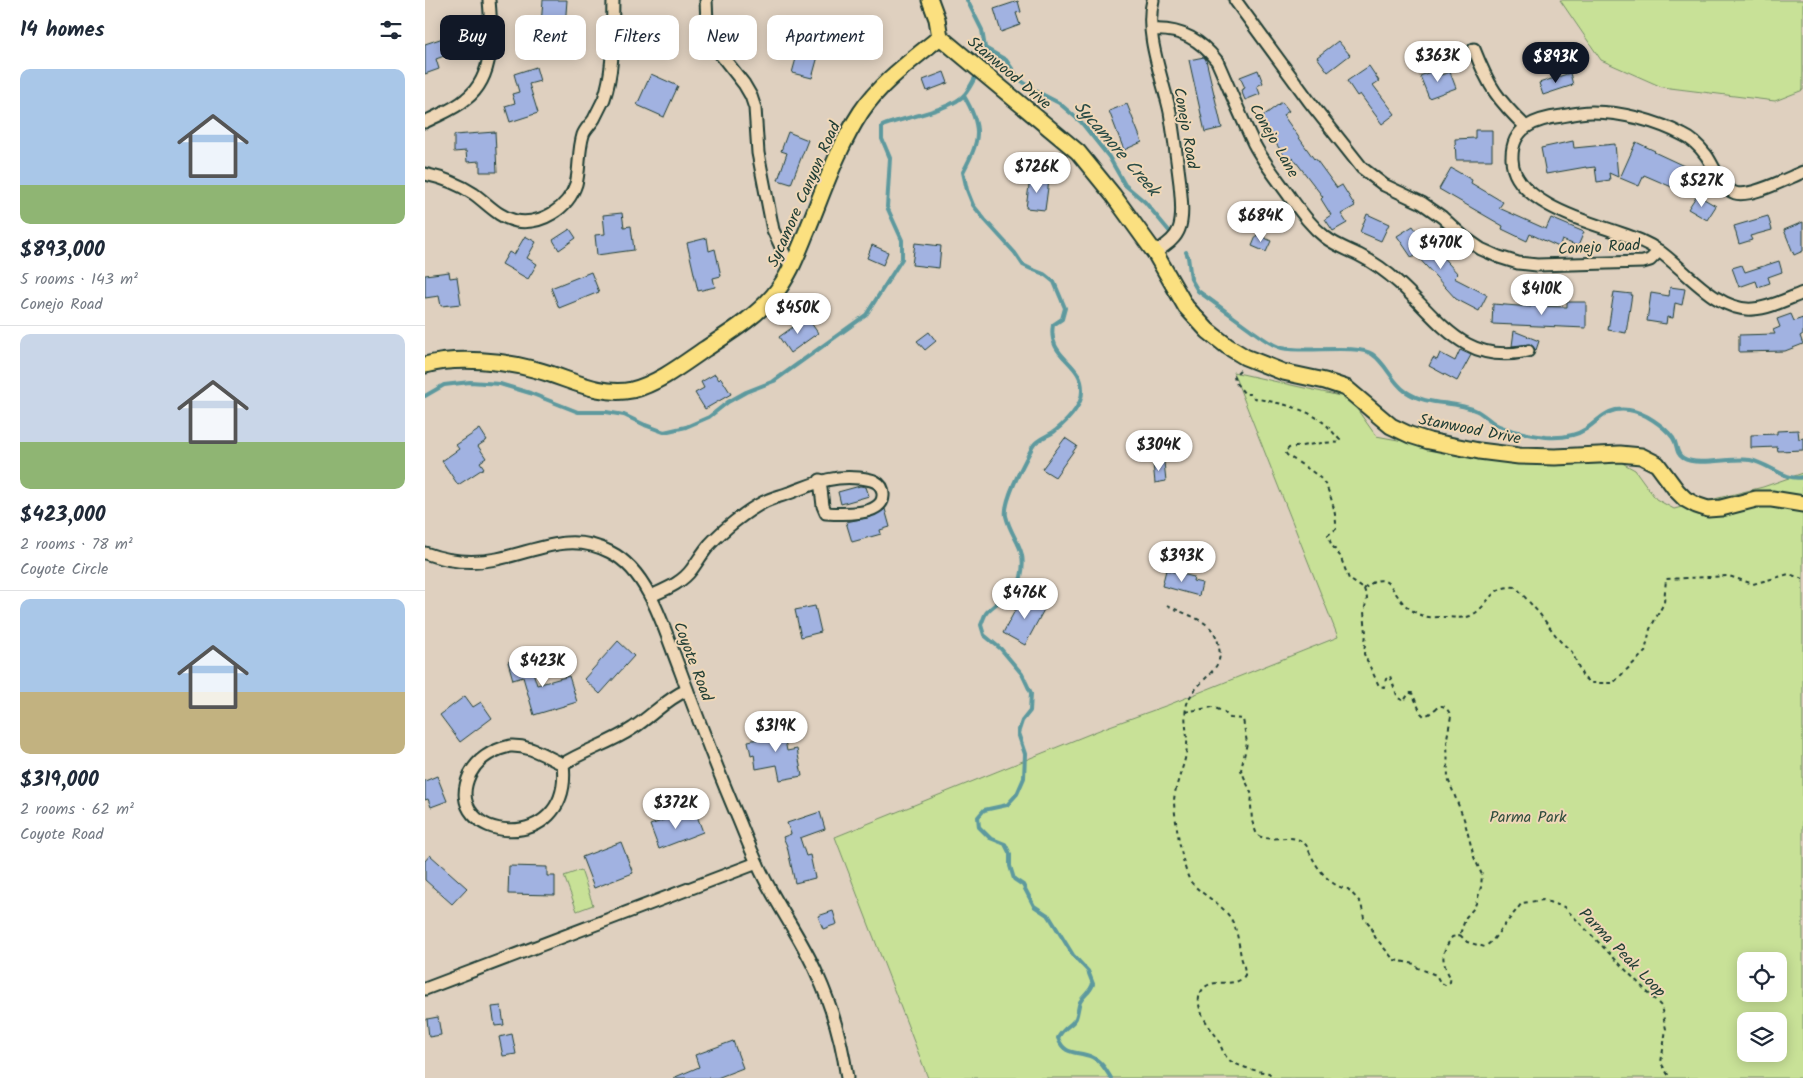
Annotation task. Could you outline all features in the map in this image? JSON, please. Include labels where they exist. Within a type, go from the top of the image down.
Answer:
[{"type":"main road","points":[[930,0],[937,19],[940,37]]},
{"type":"main road","name":"Sycamore Canyon Road","points":[[425,365],[464,361],[514,365],[537,370],[588,387],[615,391],[632,390],[665,375],[753,316],[773,296],[791,268],[841,149],[862,111],[884,84],[940,37]]},
{"type":"main road","name":"Stanwood Drive","points":[[940,37],[970,60],[1078,152],[1113,195],[1155,253],[1180,300],[1208,331],[1252,360],[1283,372],[1325,381],[1346,388],[1391,426],[1429,441],[1479,451],[1519,456],[1555,458],[1620,454],[1641,456],[1657,464],[1685,499],[1707,509],[1721,508],[1756,498],[1803,504]]},
{"type":"street","points":[[425,122],[465,100],[475,92],[483,80],[487,68],[490,44],[489,0]]},
{"type":"street","points":[[425,174],[443,178],[461,186],[475,195],[493,211],[515,220],[541,219],[552,214],[562,206],[570,196],[575,184],[583,134],[594,119],[609,82],[612,65],[613,0]]},
{"type":"street","points":[[706,0],[707,24],[712,41],[745,84],[755,108],[757,153],[773,230],[791,268]]},
{"type":"street","name":"Conejo Road","points":[[1153,0],[1153,50],[1169,111],[1181,194],[1179,229],[1175,236],[1155,253]]},
{"type":"street","name":"Conejo Road","points":[[1235,0],[1303,93],[1362,168],[1384,184],[1422,203],[1481,249],[1499,257],[1537,265],[1643,262],[1650,260],[1659,250],[1638,239],[1557,210],[1523,186],[1516,176],[1511,158],[1513,145],[1519,134],[1526,127]]},
{"type":"street","name":"Conejo Lane","points":[[1152,30],[1180,32],[1193,38],[1209,50],[1217,61],[1255,145],[1270,170],[1305,217],[1325,237],[1381,268],[1399,283],[1432,317],[1463,342],[1475,349],[1489,354],[1504,355],[1528,351]]},
{"type":"street","points":[[1475,49],[1485,77],[1495,94],[1526,127],[1540,119],[1591,112],[1635,117],[1684,135],[1696,143],[1725,186],[1737,193],[1750,193],[1803,172]]},
{"type":"street","points":[[1659,250],[1713,296],[1734,307],[1763,308],[1803,293]]},
{"type":"street","points":[[651,596],[679,582],[691,571],[709,545],[764,502],[820,480],[851,477],[873,480],[881,487],[883,496],[881,504],[873,510],[847,514],[827,513],[823,506],[820,480]]},
{"type":"street","name":"Coyote Road","points":[[425,553],[446,560],[467,562],[497,559],[555,544],[568,542],[582,543],[602,548],[619,557],[636,572],[651,596],[757,863],[817,973],[830,1004],[839,1036],[847,1078]]},
{"type":"street","points":[[563,764],[633,728],[669,699],[687,690]]},
{"type":"street","points":[[510,746],[526,747],[541,752],[563,764],[562,793],[554,809],[539,822],[524,829],[507,830],[485,824],[473,814],[467,800],[466,785],[472,770],[482,758],[510,746]]},
{"type":"street","points":[[425,990],[757,863]]},
{"type":"path","points":[[1185,712],[1213,707],[1224,712],[1230,718],[1243,719],[1247,743],[1241,770],[1252,795],[1252,821],[1257,835],[1263,839],[1291,838],[1305,844],[1314,861],[1326,877],[1342,889],[1348,889],[1358,899],[1375,937],[1394,960],[1415,964],[1419,968],[1436,975],[1440,982],[1445,985],[1448,984],[1451,978],[1443,959],[1443,950],[1452,937],[1460,935],[1465,916],[1474,908],[1477,901],[1482,875],[1474,858],[1464,818],[1448,780],[1447,738],[1451,716],[1446,707],[1441,706],[1435,707],[1428,715],[1424,716],[1412,693],[1409,693],[1403,701],[1398,698],[1390,676],[1386,679],[1384,687],[1379,686],[1364,654],[1366,633],[1364,612],[1367,598],[1364,589],[1349,579],[1340,556],[1331,544],[1328,534],[1334,532],[1336,522],[1334,508],[1320,478],[1285,452],[1289,448],[1329,442],[1339,443],[1340,440],[1329,428],[1314,417],[1289,406],[1255,398],[1251,394],[1245,394],[1235,382],[1234,376],[1252,360]]},
{"type":"path","points":[[1364,589],[1373,581],[1383,580],[1393,586],[1405,604],[1424,616],[1468,617],[1483,608],[1495,591],[1507,586],[1516,587],[1560,641],[1572,652],[1583,677],[1590,684],[1613,683],[1645,652],[1650,630],[1664,603],[1666,579],[1729,576],[1753,584],[1789,574],[1803,579]]},
{"type":"path","points":[[1167,605],[1201,620],[1213,630],[1218,640],[1220,652],[1218,662],[1190,698],[1185,712],[1186,757],[1176,787],[1174,811],[1185,870],[1191,882],[1231,917],[1237,928],[1245,975],[1237,983],[1215,982],[1202,990],[1199,1001],[1200,1008],[1211,1031],[1216,1036],[1222,1050],[1230,1061],[1269,1073],[1273,1078]]},
{"type":"path","name":"Parma Peak Loop","points":[[1460,935],[1467,942],[1485,946],[1492,941],[1522,903],[1543,900],[1564,907],[1661,1006],[1666,1029],[1661,1063],[1670,1078]]},
{"type":"green space","points":[[1560,0],[1803,0],[1803,90],[1775,101],[1662,87],[1601,60]]},
{"type":"green space","name":"Parma Park","points":[[1233,372],[1349,398],[1376,436],[1481,455],[1615,459],[1635,470],[1656,499],[1674,509],[1763,487],[1803,473],[1803,1078],[928,1078],[835,837],[1107,727],[1168,705],[1338,637]]},
{"type":"green space","points":[[581,870],[593,905],[577,911],[564,876]]},
{"type":"building","points":[[543,0],[567,0],[566,15],[542,15]]},
{"type":"building","points":[[1018,1],[1021,12],[1016,13],[1020,25],[1001,32],[994,9]]},
{"type":"building","points":[[440,39],[440,58],[436,59],[439,69],[425,74],[425,44]]},
{"type":"building","points":[[1338,41],[1350,55],[1328,72],[1317,57]]},
{"type":"building","points":[[1204,57],[1222,128],[1205,132],[1189,60]]},
{"type":"building","points":[[796,60],[817,60],[812,78],[792,73]]},
{"type":"building","points":[[1369,66],[1379,81],[1373,85],[1395,114],[1382,124],[1360,94],[1357,96],[1347,81]]},
{"type":"building","points":[[536,67],[540,81],[529,84],[538,113],[510,122],[505,106],[515,103],[512,94],[519,92],[514,74]]},
{"type":"building","points":[[1438,69],[1441,75],[1450,72],[1456,88],[1429,98],[1420,76]]},
{"type":"building","points":[[1258,70],[1263,83],[1257,86],[1260,94],[1245,100],[1241,90],[1245,88],[1240,77]]},
{"type":"building","points":[[944,72],[948,83],[927,91],[923,80]]},
{"type":"building","points":[[1570,73],[1573,85],[1543,95],[1539,83]]},
{"type":"building","points":[[651,74],[678,86],[664,117],[637,105]]},
{"type":"building","points":[[1282,102],[1289,111],[1283,115],[1314,159],[1337,188],[1342,185],[1355,206],[1341,214],[1347,223],[1333,231],[1325,219],[1331,215],[1321,199],[1323,197],[1293,158],[1288,161],[1259,119]]},
{"type":"building","points":[[1127,104],[1142,142],[1124,150],[1109,111]]},
{"type":"building","points":[[1475,130],[1492,130],[1492,160],[1456,160],[1455,139],[1475,138]]},
{"type":"building","points":[[495,132],[497,172],[480,172],[480,161],[467,162],[466,151],[454,152],[454,135]]},
{"type":"building","points":[[788,132],[808,140],[791,184],[778,180],[787,153],[781,151]]},
{"type":"building","points":[[1573,141],[1574,148],[1615,144],[1618,177],[1609,173],[1610,180],[1597,182],[1595,167],[1546,174],[1541,148]]},
{"type":"building","points":[[1636,142],[1684,166],[1674,188],[1644,175],[1639,186],[1620,178]]},
{"type":"building","points":[[1451,168],[1472,180],[1471,183],[1503,202],[1499,208],[1546,229],[1551,218],[1584,232],[1578,246],[1562,240],[1559,247],[1530,234],[1527,241],[1502,229],[1503,226],[1439,189]]},
{"type":"building","points":[[1030,178],[1049,180],[1045,210],[1026,208]]},
{"type":"building","points":[[1697,195],[1716,206],[1707,220],[1688,209]]},
{"type":"building","points":[[622,213],[624,227],[631,226],[634,250],[597,255],[595,235],[605,234],[603,215]]},
{"type":"building","points":[[1367,214],[1389,224],[1381,241],[1360,232]]},
{"type":"building","points":[[1768,216],[1772,230],[1750,236],[1752,240],[1739,244],[1734,226]]},
{"type":"building","points":[[1803,222],[1803,251],[1794,255],[1784,230]]},
{"type":"building","points":[[1413,226],[1435,257],[1439,253],[1458,274],[1454,278],[1487,295],[1479,311],[1456,299],[1416,255],[1412,258],[1397,236]]},
{"type":"building","points":[[570,229],[576,238],[559,250],[553,240]]},
{"type":"building","points":[[1257,234],[1271,241],[1266,252],[1252,246]]},
{"type":"building","points":[[525,236],[536,242],[527,258],[537,264],[528,279],[502,264],[509,252],[514,255]]},
{"type":"building","points":[[707,238],[709,251],[715,249],[721,276],[713,278],[715,287],[698,291],[687,243]]},
{"type":"building","points":[[915,243],[941,246],[939,268],[912,265]]},
{"type":"building","points":[[872,245],[888,252],[883,265],[867,258]]},
{"type":"building","points":[[1779,261],[1782,272],[1768,277],[1770,283],[1758,287],[1756,281],[1739,287],[1732,268],[1742,265],[1745,272]]},
{"type":"building","points":[[449,272],[450,278],[457,277],[461,304],[441,306],[439,296],[425,298],[425,275]]},
{"type":"building","points":[[591,272],[599,292],[559,308],[551,288]]},
{"type":"building","points":[[1670,287],[1685,289],[1682,305],[1675,303],[1673,318],[1667,317],[1666,324],[1647,321],[1651,293],[1669,296]]},
{"type":"building","points":[[1614,292],[1632,294],[1626,333],[1608,330]]},
{"type":"building","points":[[1567,302],[1586,302],[1586,328],[1492,324],[1493,304],[1567,307]]},
{"type":"building","points":[[1791,314],[1794,321],[1803,318],[1803,334],[1800,336],[1803,344],[1785,351],[1739,352],[1739,335],[1775,334],[1773,330],[1780,327],[1777,319]]},
{"type":"building","points":[[807,317],[818,333],[790,353],[779,337]]},
{"type":"building","points":[[1514,331],[1539,341],[1536,350],[1530,344],[1512,346]]},
{"type":"building","points":[[929,332],[936,341],[925,350],[917,341]]},
{"type":"building","points":[[1460,350],[1471,355],[1457,381],[1429,366],[1433,358],[1437,360],[1440,353],[1455,361]]},
{"type":"building","points":[[715,374],[719,380],[721,378],[731,394],[705,409],[695,393],[704,388],[701,382]]},
{"type":"building","points":[[480,429],[487,440],[478,446],[486,458],[480,462],[484,468],[458,485],[442,461],[459,449],[456,445]]},
{"type":"building","points":[[1798,430],[1799,439],[1803,438],[1803,450],[1778,451],[1777,447],[1751,448],[1751,435],[1777,434],[1777,431]]},
{"type":"building","points":[[1065,438],[1077,446],[1055,477],[1042,469]]},
{"type":"building","points":[[1164,462],[1166,481],[1155,483],[1153,463]]},
{"type":"building","points":[[860,486],[866,487],[869,496],[841,504],[838,492]]},
{"type":"building","points":[[885,509],[890,527],[880,530],[881,534],[852,542],[846,522],[871,517]]},
{"type":"building","points":[[1166,570],[1194,577],[1193,581],[1202,583],[1199,596],[1162,586]]},
{"type":"building","points":[[1033,596],[1047,604],[1025,645],[1003,633],[1019,603],[1027,607]]},
{"type":"building","points":[[815,606],[821,632],[801,637],[795,610]]},
{"type":"building","points":[[618,641],[634,656],[600,694],[584,679]]},
{"type":"building","points":[[528,656],[537,685],[569,676],[577,702],[534,715],[523,677],[513,680],[508,662]]},
{"type":"building","points":[[465,696],[473,707],[481,702],[492,718],[460,742],[440,715]]},
{"type":"building","points":[[781,719],[787,751],[797,749],[802,776],[780,780],[777,765],[756,769],[754,754],[751,755],[748,741],[773,736],[770,721]]},
{"type":"building","points":[[437,776],[447,801],[431,807],[428,799],[425,800],[425,781]]},
{"type":"building","points":[[686,812],[689,819],[697,816],[703,832],[659,849],[650,825]]},
{"type":"building","points":[[820,812],[825,829],[800,838],[806,856],[810,855],[815,878],[795,883],[787,846],[783,837],[791,834],[787,823]]},
{"type":"building","points":[[621,842],[633,873],[594,888],[582,857]]},
{"type":"building","points":[[430,855],[467,888],[452,904],[425,880],[425,861]]},
{"type":"building","points":[[509,866],[547,867],[547,876],[555,876],[555,895],[508,894]]},
{"type":"building","points":[[833,911],[837,924],[823,929],[818,916]]},
{"type":"building","points":[[501,1006],[504,1025],[495,1026],[492,1007]]},
{"type":"building","points":[[438,1017],[441,1035],[429,1037],[427,1019]]},
{"type":"building","points":[[512,1034],[516,1054],[503,1056],[499,1037]]},
{"type":"building","points":[[733,1041],[743,1068],[717,1078],[673,1078],[699,1067],[695,1055]]},
{"type":"waterway","name":"Sycamore Creek","points":[[967,0],[982,30],[985,48],[1006,60],[1019,79],[1034,90],[1059,103],[1081,122],[1109,157],[1125,185],[1145,202],[1170,232]]},
{"type":"waterway","points":[[981,65],[985,48]]},
{"type":"waterway","points":[[425,396],[444,385],[470,382],[500,384],[530,393],[578,412],[606,412],[624,415],[664,432],[686,427],[709,417],[728,402],[746,392],[774,381],[866,315],[902,259],[902,240],[887,207],[890,158],[882,139],[882,126],[950,105],[967,92],[977,74]]},
{"type":"waterway","points":[[964,96],[977,126],[976,142],[963,172],[967,190],[973,205],[1015,253],[1023,265],[1044,274],[1054,282],[1065,308],[1062,319],[1053,325],[1055,345],[1077,373],[1081,381],[1082,391],[1076,408],[1068,418],[1055,431],[1040,439],[1033,446],[1015,481],[1008,500],[1006,516],[1021,551],[1023,567],[1021,577],[1011,593],[987,612],[981,625],[984,635],[1001,649],[1022,674],[1031,693],[1030,711],[1022,721],[1018,733],[1025,754],[1024,778],[1017,794],[1007,805],[984,810],[978,817],[979,827],[990,838],[1005,844],[1010,854],[1010,866],[1014,879],[1023,885],[1034,906],[1049,916],[1073,955],[1088,971],[1093,984],[1092,987],[1080,1002],[1074,1021],[1058,1038],[1068,1051],[1087,1055],[1098,1061],[1111,1078]]},
{"type":"waterway","name":"Sycamore Creek","points":[[1186,252],[1191,279],[1198,291],[1269,343],[1282,348],[1303,350],[1343,349],[1365,351],[1381,362],[1400,387],[1423,400],[1468,407],[1500,426],[1513,431],[1546,437],[1577,434],[1605,414],[1615,410],[1635,411],[1653,420],[1664,429],[1676,443],[1680,456],[1689,461],[1706,462],[1743,459],[1757,462],[1790,477],[1803,477]]}]
